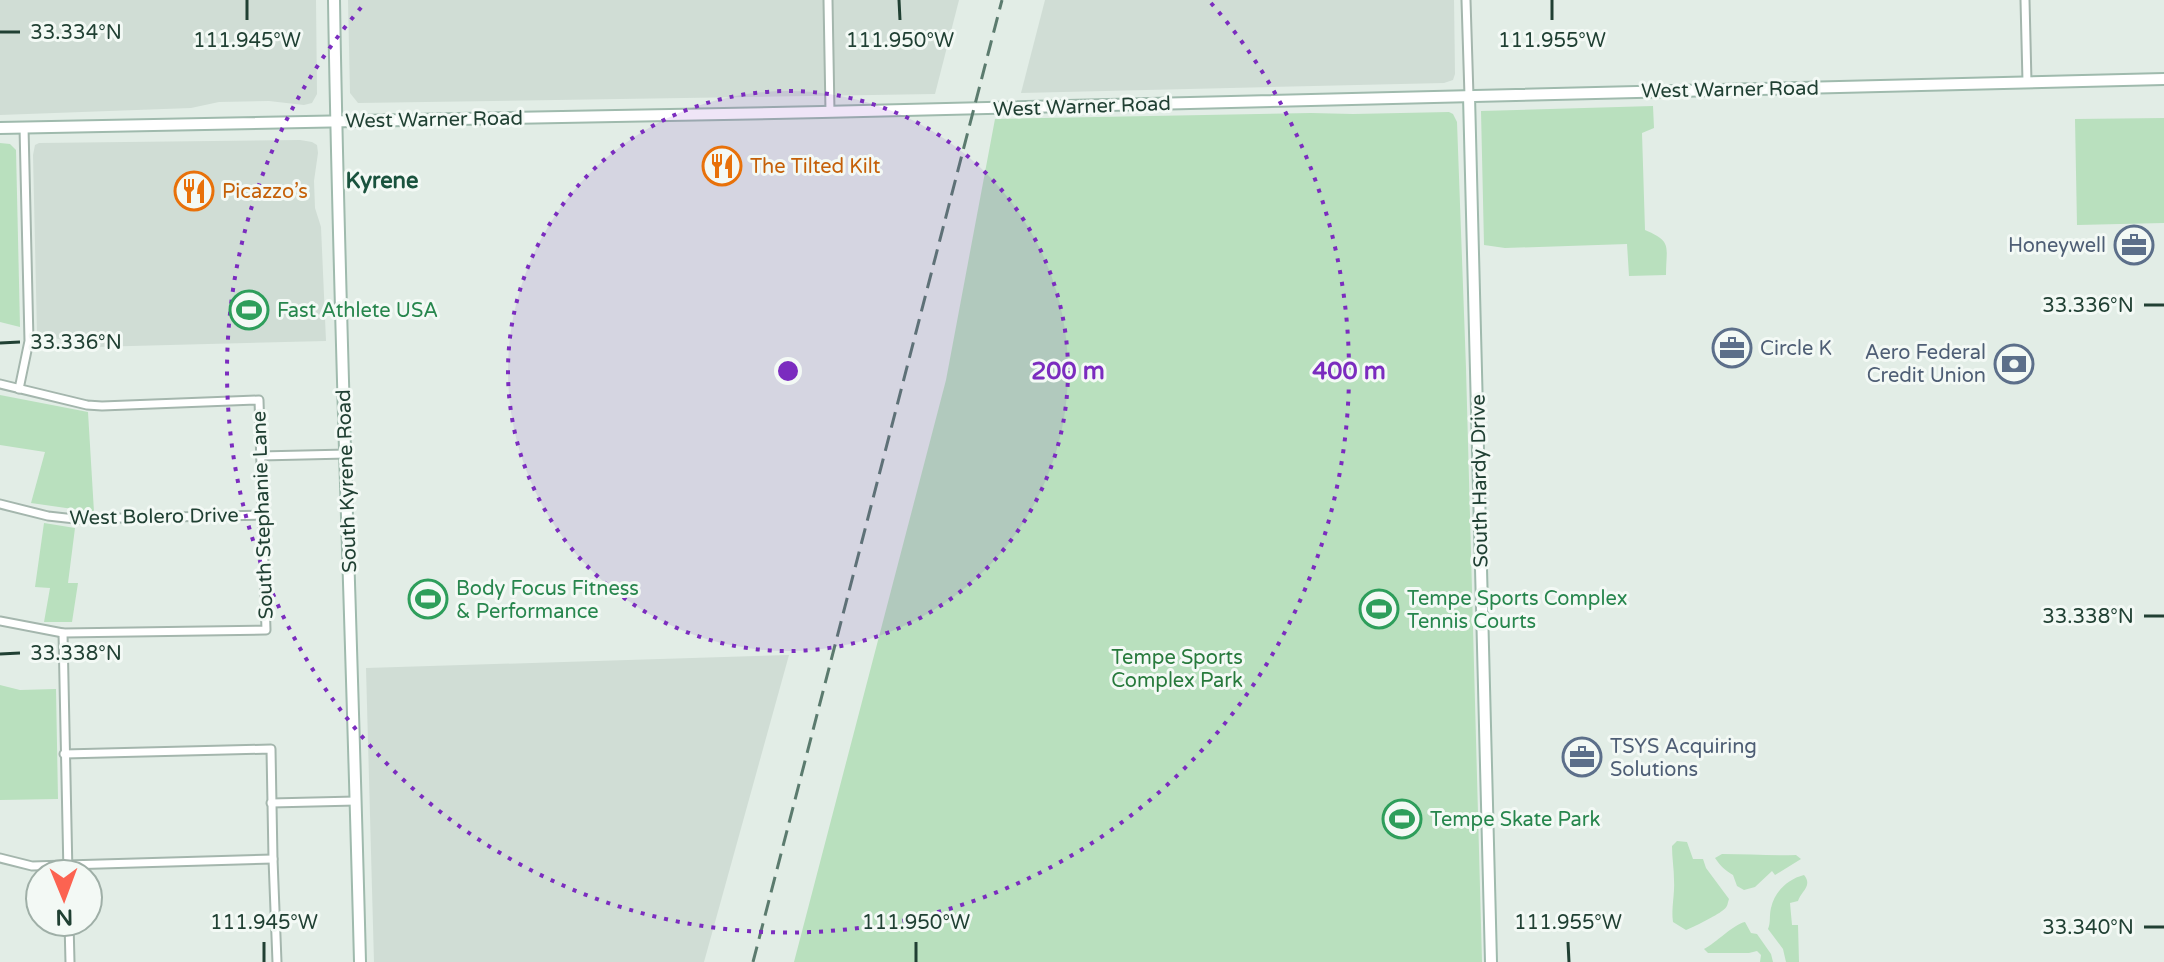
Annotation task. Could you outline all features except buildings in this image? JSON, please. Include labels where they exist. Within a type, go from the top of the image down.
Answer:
[{"type":"main road","name":"South Kyrene Road","points":[[334,0],[360,962]]},
{"type":"main road","name":"West Warner Road","points":[[0,128],[830,112],[2164,79]]},
{"type":"main road","name":"South Hardy Drive","points":[[1469,96],[1491,962]]},
{"type":"street","points":[[828,0],[830,112]]},
{"type":"street","name":"South Hardy Drive","points":[[1466,0],[1469,96]]},
{"type":"street","points":[[2025,0],[2027,82]]},
{"type":"street","points":[[0,384],[19,389],[29,341],[24,127]]},
{"type":"street","name":"South Stephanie Lane","points":[[19,389],[102,406],[259,400],[266,630],[63,633]]},
{"type":"street","points":[[260,456],[347,454]]},
{"type":"street","name":"West Bolero Drive","points":[[0,504],[75,519],[262,515]]},
{"type":"street","points":[[0,621],[63,633],[67,858]]},
{"type":"street","points":[[64,754],[271,749],[277,962]]},
{"type":"street","points":[[271,803],[356,801]]},
{"type":"street","points":[[0,858],[24,864]]},
{"type":"street","points":[[104,868],[273,859]]},
{"type":"street","points":[[69,938],[70,962]]},
{"type":"shaded area","points":[[0,0],[316,0],[317,94],[312,103],[304,105],[269,101],[219,102],[191,108],[0,115]]},
{"type":"shaded area","points":[[348,0],[959,0],[935,94],[358,103],[350,93]]},
{"type":"shaded area","points":[[1045,0],[1454,0],[1455,74],[1453,80],[1444,83],[1021,93]]},
{"type":"shaded area","points":[[300,140],[317,145],[315,208],[321,227],[326,341],[93,347],[37,334],[35,145]]},
{"type":"shaded area","points":[[789,655],[704,962],[374,962],[366,668]]},
{"type":"green space","points":[[1653,106],[1654,128],[1642,133],[1645,230],[1660,238],[1666,246],[1666,275],[1629,276],[1627,244],[1505,248],[1484,245],[1481,111]]},
{"type":"green space","name":"Tempe Sports Complex Park","points":[[1449,112],[1457,122],[1482,962],[794,962],[946,380],[995,119]]},
{"type":"green space","points":[[2164,118],[2164,223],[2077,225],[2075,119]]},
{"type":"green space","points":[[0,143],[10,144],[16,150],[20,327],[0,322]]},
{"type":"green space","points":[[0,395],[88,412],[94,512],[31,503],[45,452],[0,445]]},
{"type":"green space","points":[[44,523],[75,528],[68,583],[78,583],[72,622],[44,622],[50,588],[35,587]]},
{"type":"green space","points":[[0,685],[20,690],[56,689],[58,799],[0,800]]},
{"type":"green space","points":[[1677,841],[1687,842],[1693,859],[1703,859],[1729,899],[1722,911],[1686,930],[1673,922],[1672,846]]},
{"type":"green space","points":[[1722,854],[1796,855],[1801,859],[1775,875],[1772,871],[1755,887],[1744,890],[1737,886],[1733,875],[1715,858]]},
{"type":"green space","points":[[1804,875],[1806,888],[1798,901],[1790,903],[1792,925],[1798,925],[1799,962],[1786,962],[1783,949],[1768,929],[1771,908],[1783,887]]},
{"type":"green space","points":[[1745,922],[1771,954],[1773,962],[1760,962],[1761,955],[1757,951],[1708,953],[1704,949],[1736,926]]},
{"type":"railway","points":[[753,962],[1002,0]]},
{"type":"place","name":"The Tilted Kilt","points":[[722,166]]},
{"type":"place","name":"Picazzo’s","points":[[194,191]]},
{"type":"place","name":"Honeywell","points":[[2134,245]]},
{"type":"place","name":"Fast Athlete USA","points":[[249,310]]},
{"type":"place","name":"Circle K","points":[[1732,348]]},
{"type":"place","name":"Aero Federal Credit Union","points":[[2014,364]]},
{"type":"place","name":"Body Focus Fitness & Performance","points":[[428,599]]},
{"type":"place","name":"Tempe Sports Complex Tennis Courts","points":[[1379,609]]},
{"type":"place","name":"TSYS Acquiring Solutions","points":[[1582,757]]},
{"type":"place","name":"Tempe Skate Park","points":[[1402,819]]},
{"type":"district","name":"Kyrene","points":[[382,180]]}]
